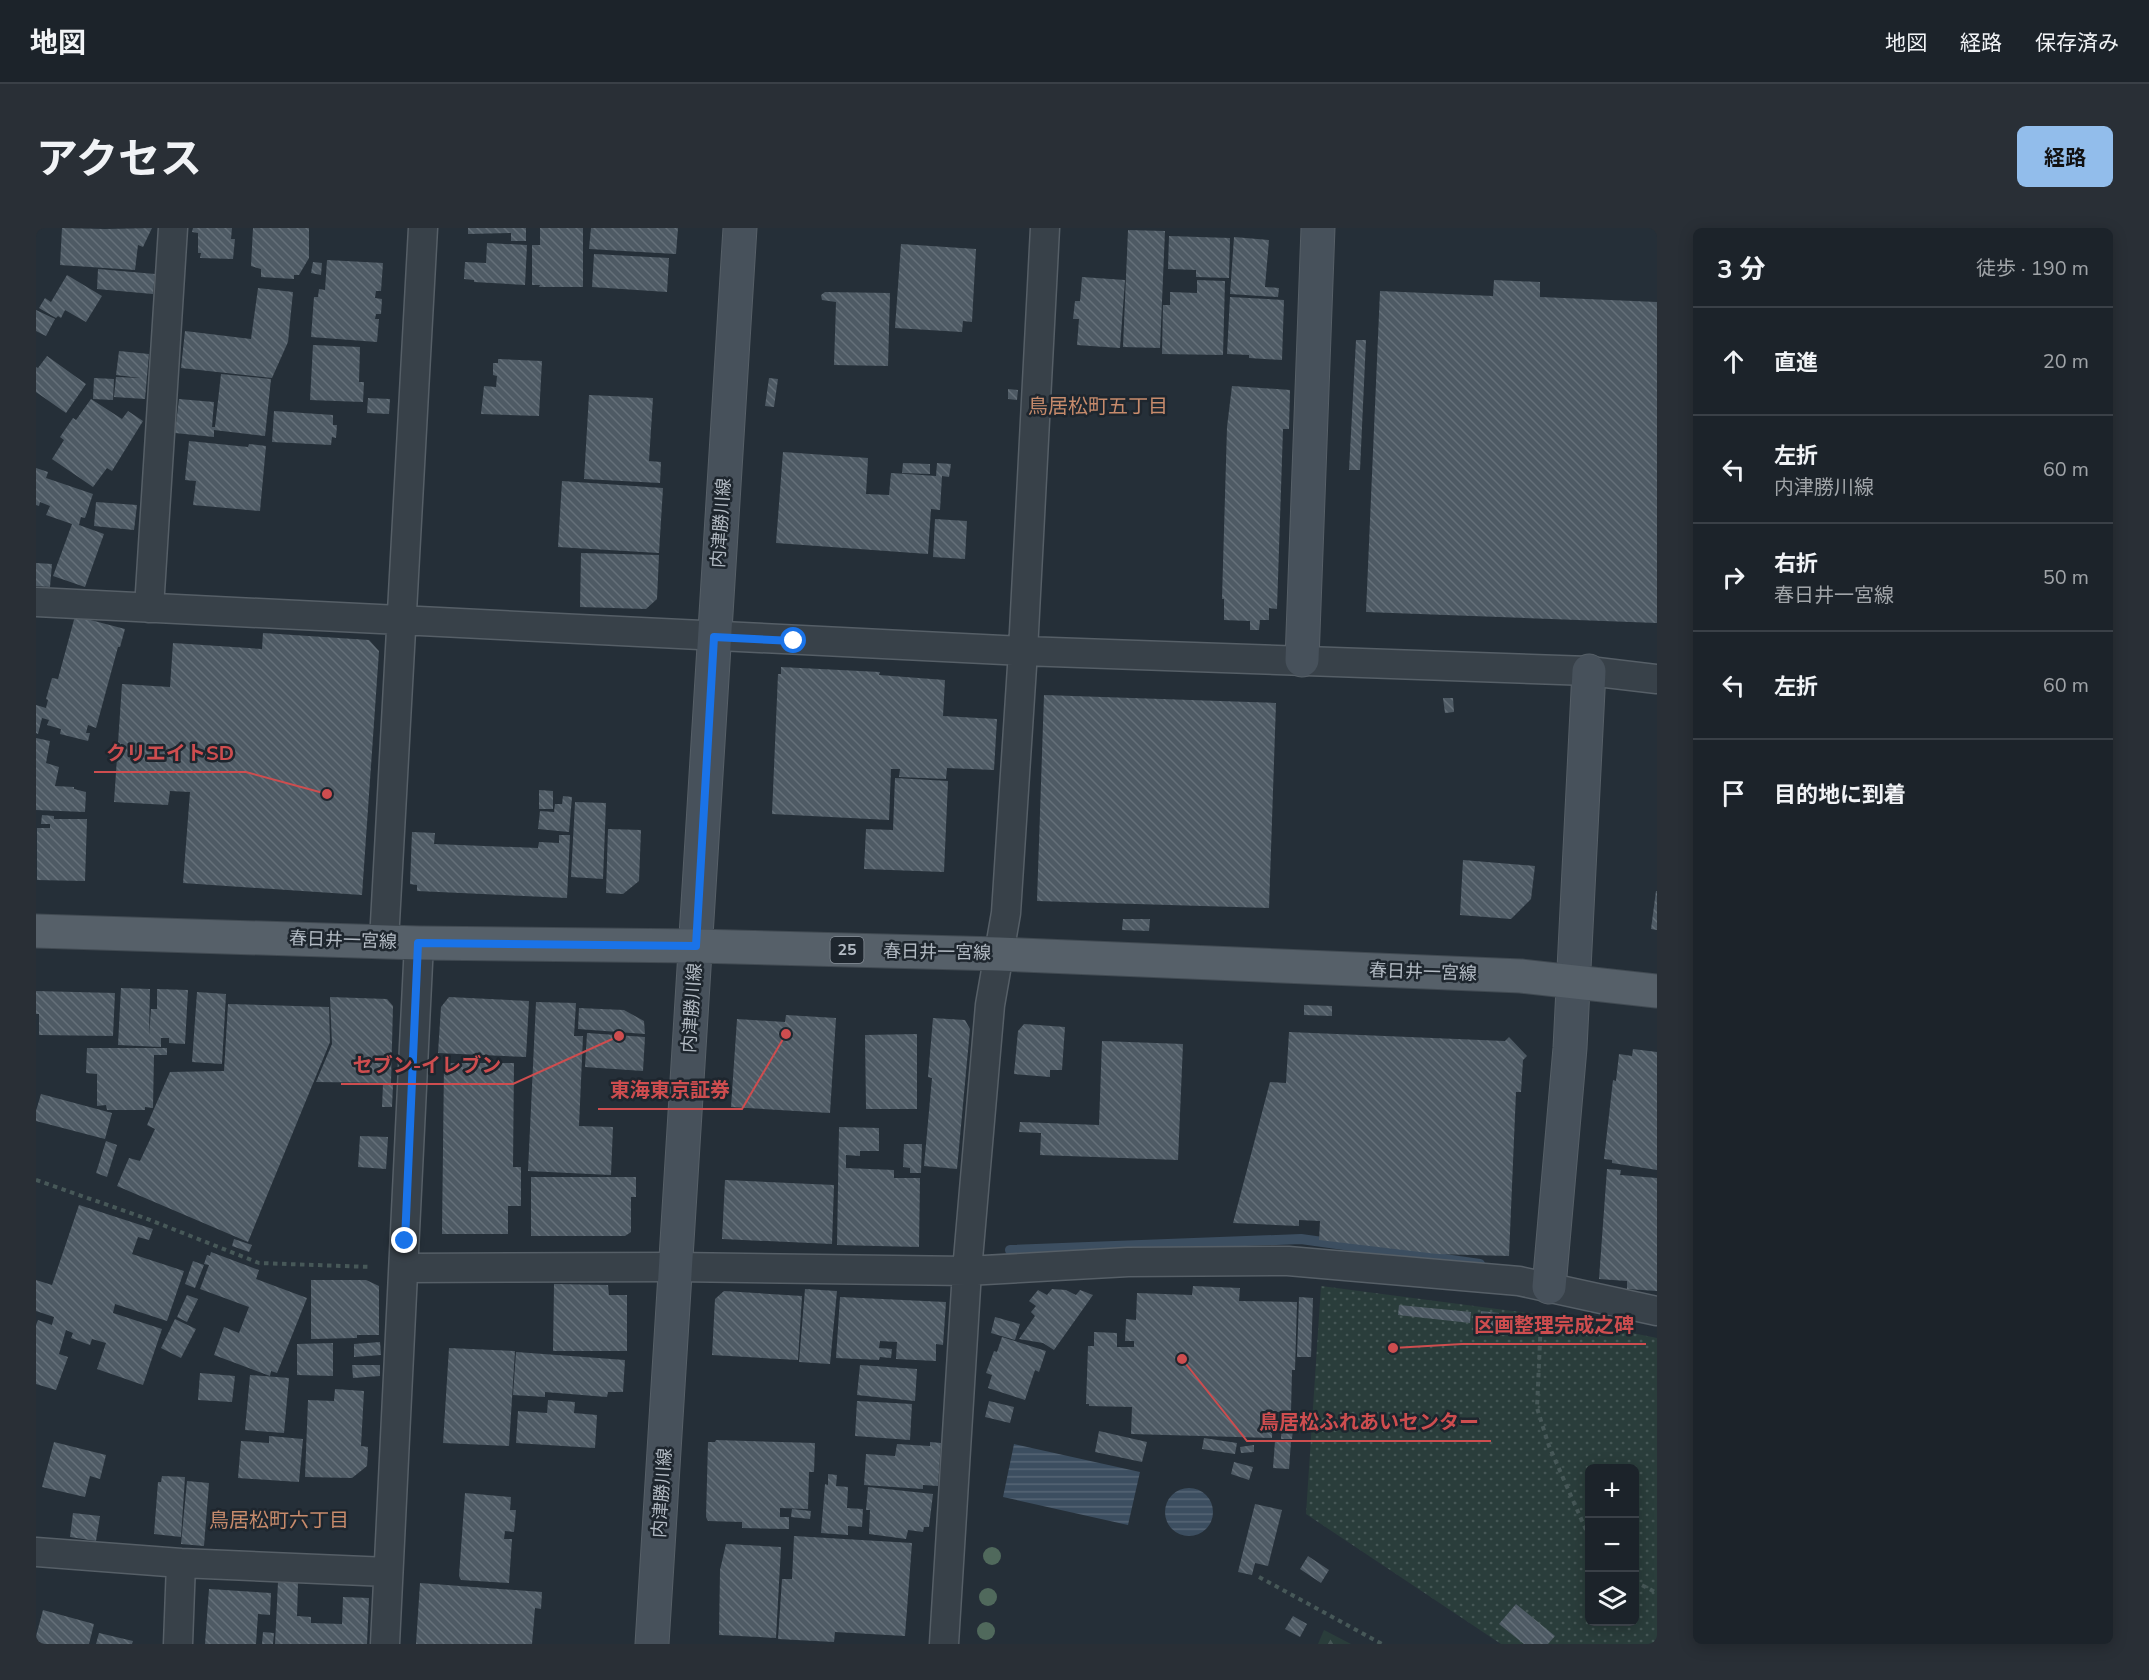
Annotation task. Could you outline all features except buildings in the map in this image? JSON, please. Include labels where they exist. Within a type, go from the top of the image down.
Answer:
[{"type":"main road","name":"内津勝川線","points":[[652,1644],[740,228]]},
{"type":"main road","points":[[1302,660],[1318,228]]},
{"type":"main road","points":[[1545,1302],[1570,1048],[1589,671]]},
{"type":"main road","name":"春日井一宮線","points":[[36,930],[418,943],[696,946],[999,954],[1509,975],[1657,991]]},
{"type":"street","points":[[148,608],[173,228]]},
{"type":"street","points":[[384,941],[423,228]]},
{"type":"street","points":[[944,1644],[967,1271],[990,1005],[1006,913],[1046,228]]},
{"type":"street","points":[[36,602],[1023,651],[1589,671],[1657,679]]},
{"type":"street","points":[[385,1644],[418,943]]},
{"type":"street","points":[[404,1268],[676,1267],[967,1271],[1128,1262],[1288,1261],[1519,1281],[1545,1302],[1657,1311]]},
{"type":"street","points":[[36,1552],[181,1563],[388,1572]]},
{"type":"street","points":[[178,1644],[181,1563]]},
{"type":"path","points":[[36,1180],[145,1218],[259,1263],[404,1268]]},
{"type":"path","points":[[1545,1302],[1539,1339],[1537,1408],[1549,1446],[1585,1528]]},
{"type":"path","points":[[1259,1577],[1382,1644]]},
{"type":"path","points":[[1639,1583],[1657,1593]]},
{"type":"green space","points":[[1321,1286],[1543,1315],[1657,1338],[1657,1644],[1501,1644],[1306,1514]]},
{"type":"green space","points":[[1324,1630],[1351,1644],[1318,1644]]},
{"type":"water","points":[[1014,1444],[1140,1472],[1128,1525],[1003,1497]]},
{"type":"water","points":[[1184,1488],[1194,1488],[1206,1495],[1213,1507],[1213,1517],[1206,1529],[1194,1536],[1184,1536],[1169,1525],[1165,1517],[1165,1507],[1176,1492]]},
{"type":"waterway","points":[[1010,1250],[1301,1239],[1480,1264]]},
{"type":"place","name":"クリエイトSD","points":[[327,794]]},
{"type":"place","name":"東海東京証券","points":[[786,1034]]},
{"type":"place","name":"セブン-イレブン","points":[[619,1036]]},
{"type":"place","name":"区画整理完成之碑","points":[[1393,1348]]},
{"type":"place","name":"鳥居松ふれあいセンター","points":[[1182,1359]]},
{"type":"district","name":"鳥居松町五丁目","points":[[1098,406]]},
{"type":"district","name":"鳥居松町六丁目","points":[[279,1520]]},
{"type":"route","points":[[405,1241],[418,943],[696,946],[714,637],[794,641]]}]
